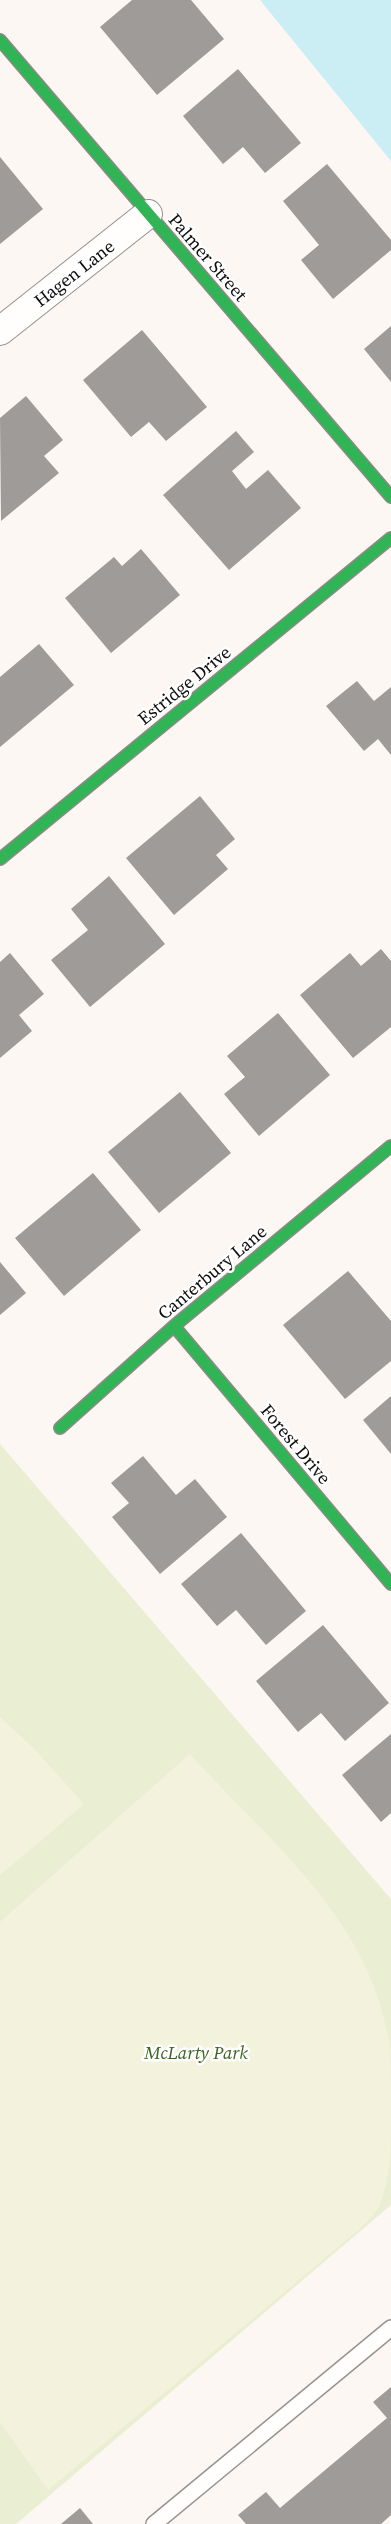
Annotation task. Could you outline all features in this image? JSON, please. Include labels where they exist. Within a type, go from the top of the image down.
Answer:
[{"type":"street","name":"Palmer Street","points":[[0,40],[391,496]]},
{"type":"street","name":"Hagen Lane","points":[[0,331],[148,214]]},
{"type":"street","name":"Estridge Drive","points":[[0,859],[391,538]]},
{"type":"street","name":"Canterbury Lane","points":[[60,1428],[174,1326],[391,1146]]},
{"type":"street","name":"Forest Drive","points":[[174,1326],[391,1584]]},
{"type":"lane","points":[[154,2524],[391,2328]]},
{"type":"green space","name":"McLarty Park","points":[[0,1444],[391,1899],[391,2205],[16,2524],[0,2524]]},
{"type":"green space","points":[[0,1717],[34,1749],[84,1804],[0,1875]]},
{"type":"green space","name":"McLarty Park","points":[[190,1754],[285,1853],[314,1887],[340,1923],[363,1961],[380,2003],[390,2049],[391,2138],[388,2176],[382,2200],[377,2210],[356,2232],[48,2490],[0,2422],[0,1922]]},
{"type":"water","points":[[260,0],[391,0],[391,161]]},
{"type":"building","points":[[132,0],[191,0],[224,39],[157,95],[100,27]]},
{"type":"building","points":[[238,69],[301,143],[265,173],[243,147],[223,164],[183,116]]},
{"type":"building","points":[[0,157],[43,209],[0,244]]},
{"type":"building","points":[[327,164],[391,240],[391,250],[333,299],[301,260],[319,245],[283,201]]},
{"type":"building","points":[[391,326],[391,382],[364,349]]},
{"type":"building","points":[[142,330],[207,407],[166,441],[149,422],[131,437],[83,380]]},
{"type":"building","points":[[26,396],[63,440],[44,456],[59,473],[1,521],[0,418]]},
{"type":"building","points":[[236,431],[254,452],[232,471],[246,489],[268,470],[301,508],[229,570],[163,495]]},
{"type":"building","points":[[141,549],[180,595],[111,653],[65,598],[114,557],[122,566]]},
{"type":"building","points":[[39,644],[74,685],[0,747],[0,677]]},
{"type":"building","points":[[357,681],[374,701],[391,687],[391,755],[378,739],[364,751],[326,706]]},
{"type":"building","points":[[200,796],[235,839],[216,855],[228,869],[174,915],[126,858]]},
{"type":"building","points":[[109,876],[165,944],[90,1007],[51,960],[88,930],[71,909]]},
{"type":"building","points":[[381,949],[391,961],[391,1027],[353,1058],[300,995],[350,953],[361,966]]},
{"type":"building","points":[[10,953],[44,994],[19,1015],[32,1031],[0,1058],[0,962]]},
{"type":"building","points":[[278,1013],[330,1075],[259,1136],[224,1094],[245,1077],[227,1056]]},
{"type":"building","points":[[180,1092],[231,1153],[159,1213],[108,1152]]},
{"type":"building","points":[[93,1173],[141,1230],[64,1296],[15,1238]]},
{"type":"building","points":[[0,1262],[26,1293],[0,1315]]},
{"type":"building","points":[[348,1271],[391,1321],[391,1361],[345,1399],[283,1325]]},
{"type":"building","points":[[391,1396],[391,1454],[363,1420]]},
{"type":"building","points":[[143,1456],[176,1495],[195,1479],[227,1517],[160,1574],[112,1517],[129,1503],[111,1483]]},
{"type":"building","points":[[241,1533],[306,1611],[266,1645],[236,1610],[217,1626],[181,1584]]},
{"type":"building","points":[[323,1625],[389,1703],[345,1741],[321,1713],[298,1732],[256,1681]]},
{"type":"building","points":[[391,1734],[391,1813],[381,1822],[342,1775]]},
{"type":"building","points":[[391,2387],[391,2515],[381,2524],[246,2524],[238,2515],[266,2492],[280,2508],[387,2418],[373,2402]]},
{"type":"building","points":[[80,2508],[93,2524],[61,2524]]},
{"type":"traffic: fast","points":[[0,40],[391,497]]},
{"type":"traffic: fast","points":[[0,859],[391,538]]},
{"type":"traffic: fast","points":[[60,1428],[174,1326],[391,1146]]},
{"type":"traffic: fast","points":[[174,1326],[391,1584]]}]
